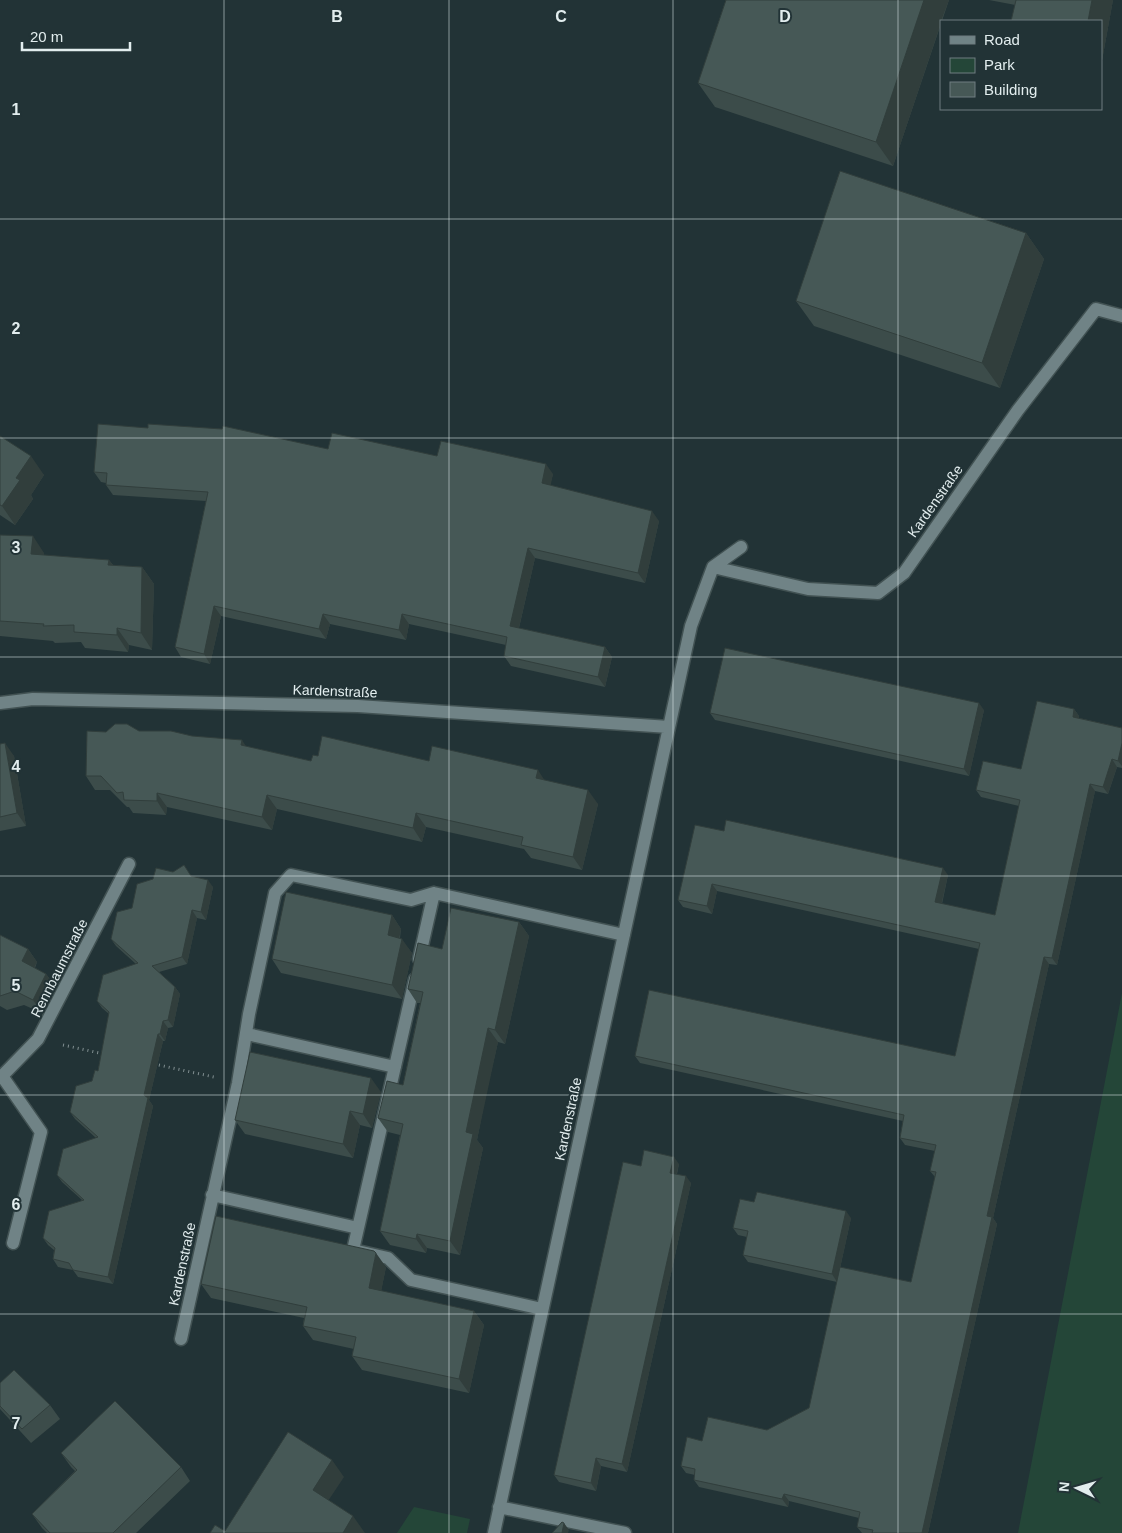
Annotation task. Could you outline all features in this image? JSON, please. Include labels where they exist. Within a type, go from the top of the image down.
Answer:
[{"type":"street","name":"Kardenstraße","points":[[494,1533],[691,626],[713,567],[808,589],[878,593],[904,573],[1018,410],[1096,309],[1122,316]]},
{"type":"street","points":[[713,567],[741,547]]},
{"type":"street","name":"Kardenstraße","points":[[0,703],[33,699],[358,706],[669,727]]},
{"type":"street","name":"Rennbaumstraße","points":[[13,1243],[41,1132],[1,1076],[38,1039],[129,864]]},
{"type":"street","name":"Kardenstraße","points":[[181,1339],[238,1083],[249,1014],[275,893],[291,875],[411,900],[434,893],[624,935]]},
{"type":"street","points":[[434,893],[353,1250],[388,1258],[411,1280],[542,1309]]},
{"type":"street","points":[[247,1034],[396,1067]]},
{"type":"street","points":[[212,1195],[358,1228]]},
{"type":"street","points":[[499,1507],[625,1533]]},
{"type":"path","points":[[38,1039],[105,1054]]},
{"type":"path","points":[[152,1064],[238,1083]]},
{"type":"green space","points":[[1122,993],[1122,1533],[1018,1533]]},
{"type":"green space","points":[[414,1507],[470,1519],[467,1533],[397,1533]]},
{"type":"building","points":[[726,0],[924,0],[876,142],[698,83]]},
{"type":"building","points":[[1016,0],[1092,0],[1088,20],[1011,20]]},
{"type":"building","points":[[840,171],[1026,233],[982,363],[796,301]]},
{"type":"building","points":[[98,424],[148,428],[148,424],[222,429],[223,426],[328,449],[332,433],[437,456],[441,441],[546,464],[542,483],[652,511],[638,573],[528,548],[510,626],[605,647],[598,677],[504,656],[507,637],[402,614],[399,630],[323,614],[319,629],[214,606],[204,654],[175,647],[208,492],[106,485],[107,473],[94,472]]},
{"type":"building","points":[[0,436],[31,456],[16,478],[20,480],[2,506],[0,505]]},
{"type":"building","points":[[0,535],[33,536],[31,554],[109,560],[108,565],[142,567],[141,633],[117,628],[117,635],[74,632],[74,625],[43,626],[44,624],[0,621]]},
{"type":"building","points":[[725,648],[979,703],[964,769],[710,713]]},
{"type":"building","points":[[1037,701],[1074,709],[1073,717],[1122,728],[1122,743],[1118,761],[1112,759],[1103,787],[1090,784],[1052,958],[1044,957],[987,1216],[992,1217],[922,1533],[872,1533],[873,1530],[857,1527],[860,1512],[784,1494],[782,1499],[694,1480],[695,1469],[681,1466],[687,1437],[702,1441],[708,1417],[767,1430],[809,1408],[840,1267],[911,1282],[936,1172],[930,1171],[936,1145],[900,1138],[904,1115],[635,1056],[649,990],[955,1056],[980,943],[712,884],[707,906],[678,900],[695,825],[724,831],[726,820],[943,868],[935,902],[995,915],[1020,800],[976,790],[983,761],[1021,769]]},
{"type":"building","points":[[115,724],[127,724],[139,731],[171,731],[192,736],[242,740],[241,745],[311,761],[313,755],[318,756],[322,736],[429,761],[432,746],[538,770],[536,778],[588,790],[573,857],[521,845],[523,837],[416,813],[413,828],[267,795],[262,817],[157,793],[157,801],[124,800],[123,792],[117,793],[101,776],[86,776],[87,731],[106,732]]},
{"type":"building","points":[[5,743],[17,813],[0,817],[0,744]]},
{"type":"building","points":[[184,865],[191,876],[208,880],[201,912],[192,910],[182,957],[152,966],[175,987],[168,1020],[163,1021],[160,1034],[158,1034],[144,1095],[148,1098],[108,1277],[73,1270],[69,1263],[53,1259],[55,1248],[43,1238],[49,1211],[84,1200],[57,1175],[63,1149],[98,1137],[70,1112],[76,1086],[92,1081],[95,1070],[98,1071],[109,1012],[97,1001],[103,975],[138,963],[111,939],[117,912],[132,908],[137,884],[153,879],[156,868],[173,872]]},
{"type":"building","points":[[286,892],[392,915],[388,935],[402,939],[392,985],[272,959]]},
{"type":"building","points":[[451,908],[519,922],[495,1030],[488,1028],[466,1132],[473,1134],[450,1241],[417,1234],[416,1239],[380,1231],[403,1124],[378,1118],[387,1081],[403,1085],[423,992],[408,989],[418,943],[442,949]]},
{"type":"building","points":[[0,935],[28,949],[22,961],[46,974],[33,1000],[15,991],[0,996]]},
{"type":"building","points":[[250,1052],[371,1078],[363,1114],[350,1111],[343,1144],[235,1120]]},
{"type":"building","points":[[644,1150],[674,1157],[670,1173],[686,1176],[622,1464],[596,1458],[591,1483],[554,1475],[623,1162],[641,1166]]},
{"type":"building","points":[[757,1192],[846,1211],[832,1274],[743,1255],[748,1231],[733,1228],[740,1199],[754,1202]]},
{"type":"building","points":[[216,1216],[374,1251],[376,1253],[369,1288],[474,1311],[459,1379],[352,1356],[356,1337],[303,1326],[307,1307],[201,1284]]},
{"type":"building","points":[[14,1370],[50,1405],[22,1429],[0,1406],[0,1383]]},
{"type":"building","points":[[115,1401],[181,1467],[113,1533],[50,1533],[32,1514],[77,1470],[61,1453]]},
{"type":"building","points":[[288,1432],[332,1460],[313,1490],[353,1516],[343,1533],[210,1533],[215,1525],[225,1531]]},
{"type":"building","points":[[562,1522],[564,1523],[562,1533],[552,1533]]}]
